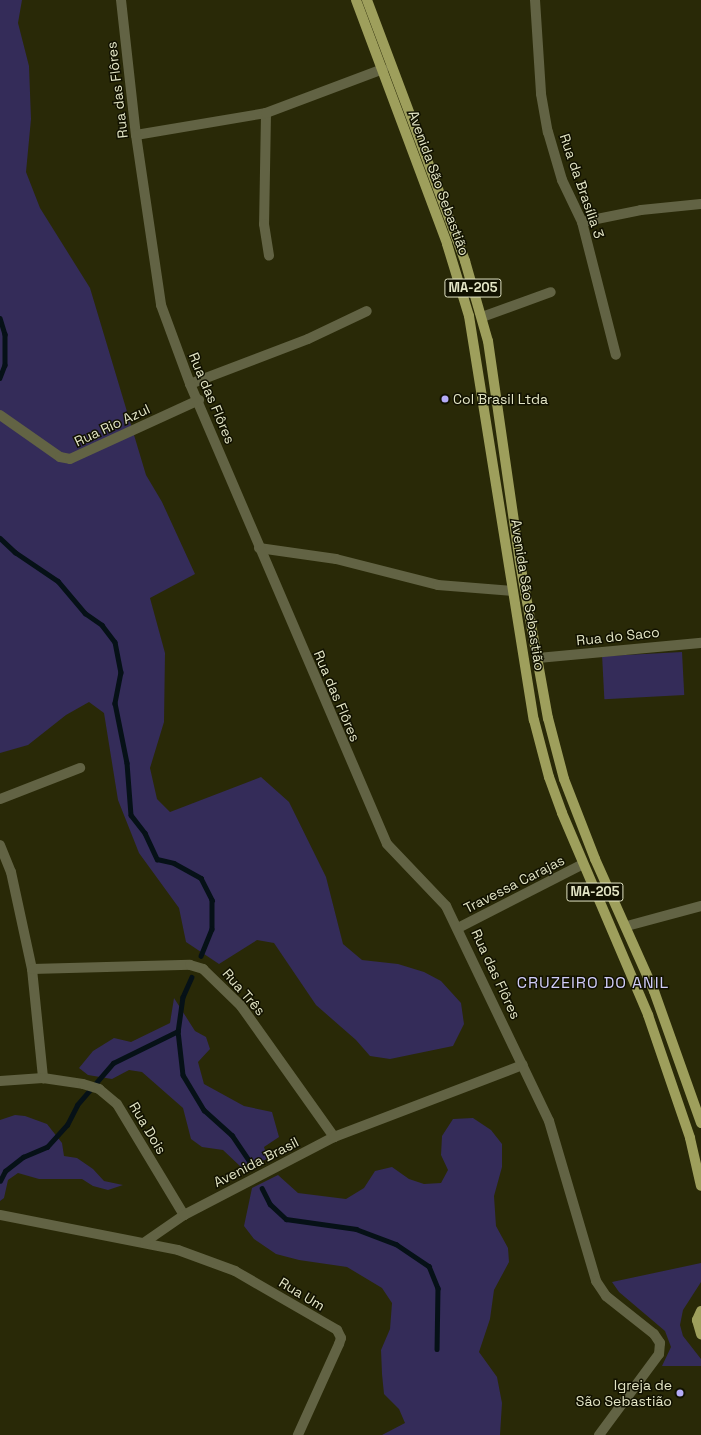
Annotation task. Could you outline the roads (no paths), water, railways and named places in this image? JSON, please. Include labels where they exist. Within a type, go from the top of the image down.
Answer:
[{"type":"main road","name":"Avenida São Sebastião","points":[[356,0],[447,244],[469,316],[534,720],[549,777],[583,864],[618,943],[664,1059],[690,1138],[701,1186]]},
{"type":"main road","name":"Avenida São Sebastião","points":[[367,0],[421,138],[465,261],[482,317],[492,363],[520,563],[548,718],[564,779],[595,859],[627,926],[680,1059],[701,1123]]},
{"type":"main road","points":[[700,1310],[697,1326],[701,1334]]},
{"type":"street","name":"Rua das Flôres","points":[[121,0],[136,135],[161,305],[190,384],[199,400],[259,548],[387,844],[446,906],[458,928],[549,1121],[596,1281],[606,1296],[654,1334],[660,1343],[659,1354],[598,1435]]},
{"type":"street","name":"Rua da Brasília 3","points":[[535,0],[541,94],[548,132],[562,180],[582,222],[616,356]]},
{"type":"street","points":[[136,135],[266,113],[383,69]]},
{"type":"street","points":[[266,113],[264,224],[269,256]]},
{"type":"street","points":[[582,222],[648,208],[701,204]]},
{"type":"street","points":[[482,317],[551,292]]},
{"type":"street","points":[[190,384],[308,339],[367,311]]},
{"type":"street","name":"Rua Rio Azul","points":[[0,415],[60,457],[70,458],[199,400]]},
{"type":"street","points":[[259,548],[336,559],[438,586],[513,590]]},
{"type":"street","name":"Rua do Saco","points":[[538,658],[701,642]]},
{"type":"street","points":[[0,799],[80,768]]},
{"type":"street","points":[[0,845],[11,872],[32,969],[43,1078]]},
{"type":"street","name":"Travessa Carajas","points":[[458,928],[583,864]]},
{"type":"street","points":[[627,926],[701,906]]},
{"type":"street","name":"Rua Três","points":[[32,969],[190,964],[203,969],[241,1006],[334,1137]]},
{"type":"street","name":"Avenida Brasil","points":[[145,1242],[184,1215],[334,1137],[523,1065]]},
{"type":"street","name":"Rua Dois","points":[[0,1081],[43,1078],[83,1084],[99,1089],[117,1104],[184,1215]]},
{"type":"street","points":[[0,1215],[145,1242]]},
{"type":"street","name":"Rua Um","points":[[145,1242],[178,1250],[235,1271],[340,1334],[339,1344],[298,1435]]},
{"type":"waterway","points":[[0,318],[5,334],[5,365],[0,378]]},
{"type":"waterway","points":[[0,538],[15,552],[58,581],[85,613],[102,625],[115,642],[121,672],[115,703],[127,763],[131,815],[145,833],[157,859],[174,863],[201,878],[212,900],[212,929],[201,956]]},
{"type":"waterway","points":[[192,977],[183,997],[178,1031],[183,1075],[204,1110],[232,1135],[253,1166]]},
{"type":"waterway","points":[[0,1181],[5,1171],[23,1157],[47,1147],[67,1125],[77,1105],[113,1063],[178,1031]]},
{"type":"waterway","points":[[262,1188],[270,1204],[286,1219],[356,1229],[396,1244],[429,1266],[438,1288],[437,1349]]},
{"type":"place","name":"Col Brasil Ltda","points":[[445,399]]},
{"type":"place","name":"Igreja de São Sebastião","points":[[680,1393]]},
{"type":"district","name":"CRUZEIRO DO ANIL","points":[[593,983]]}]
